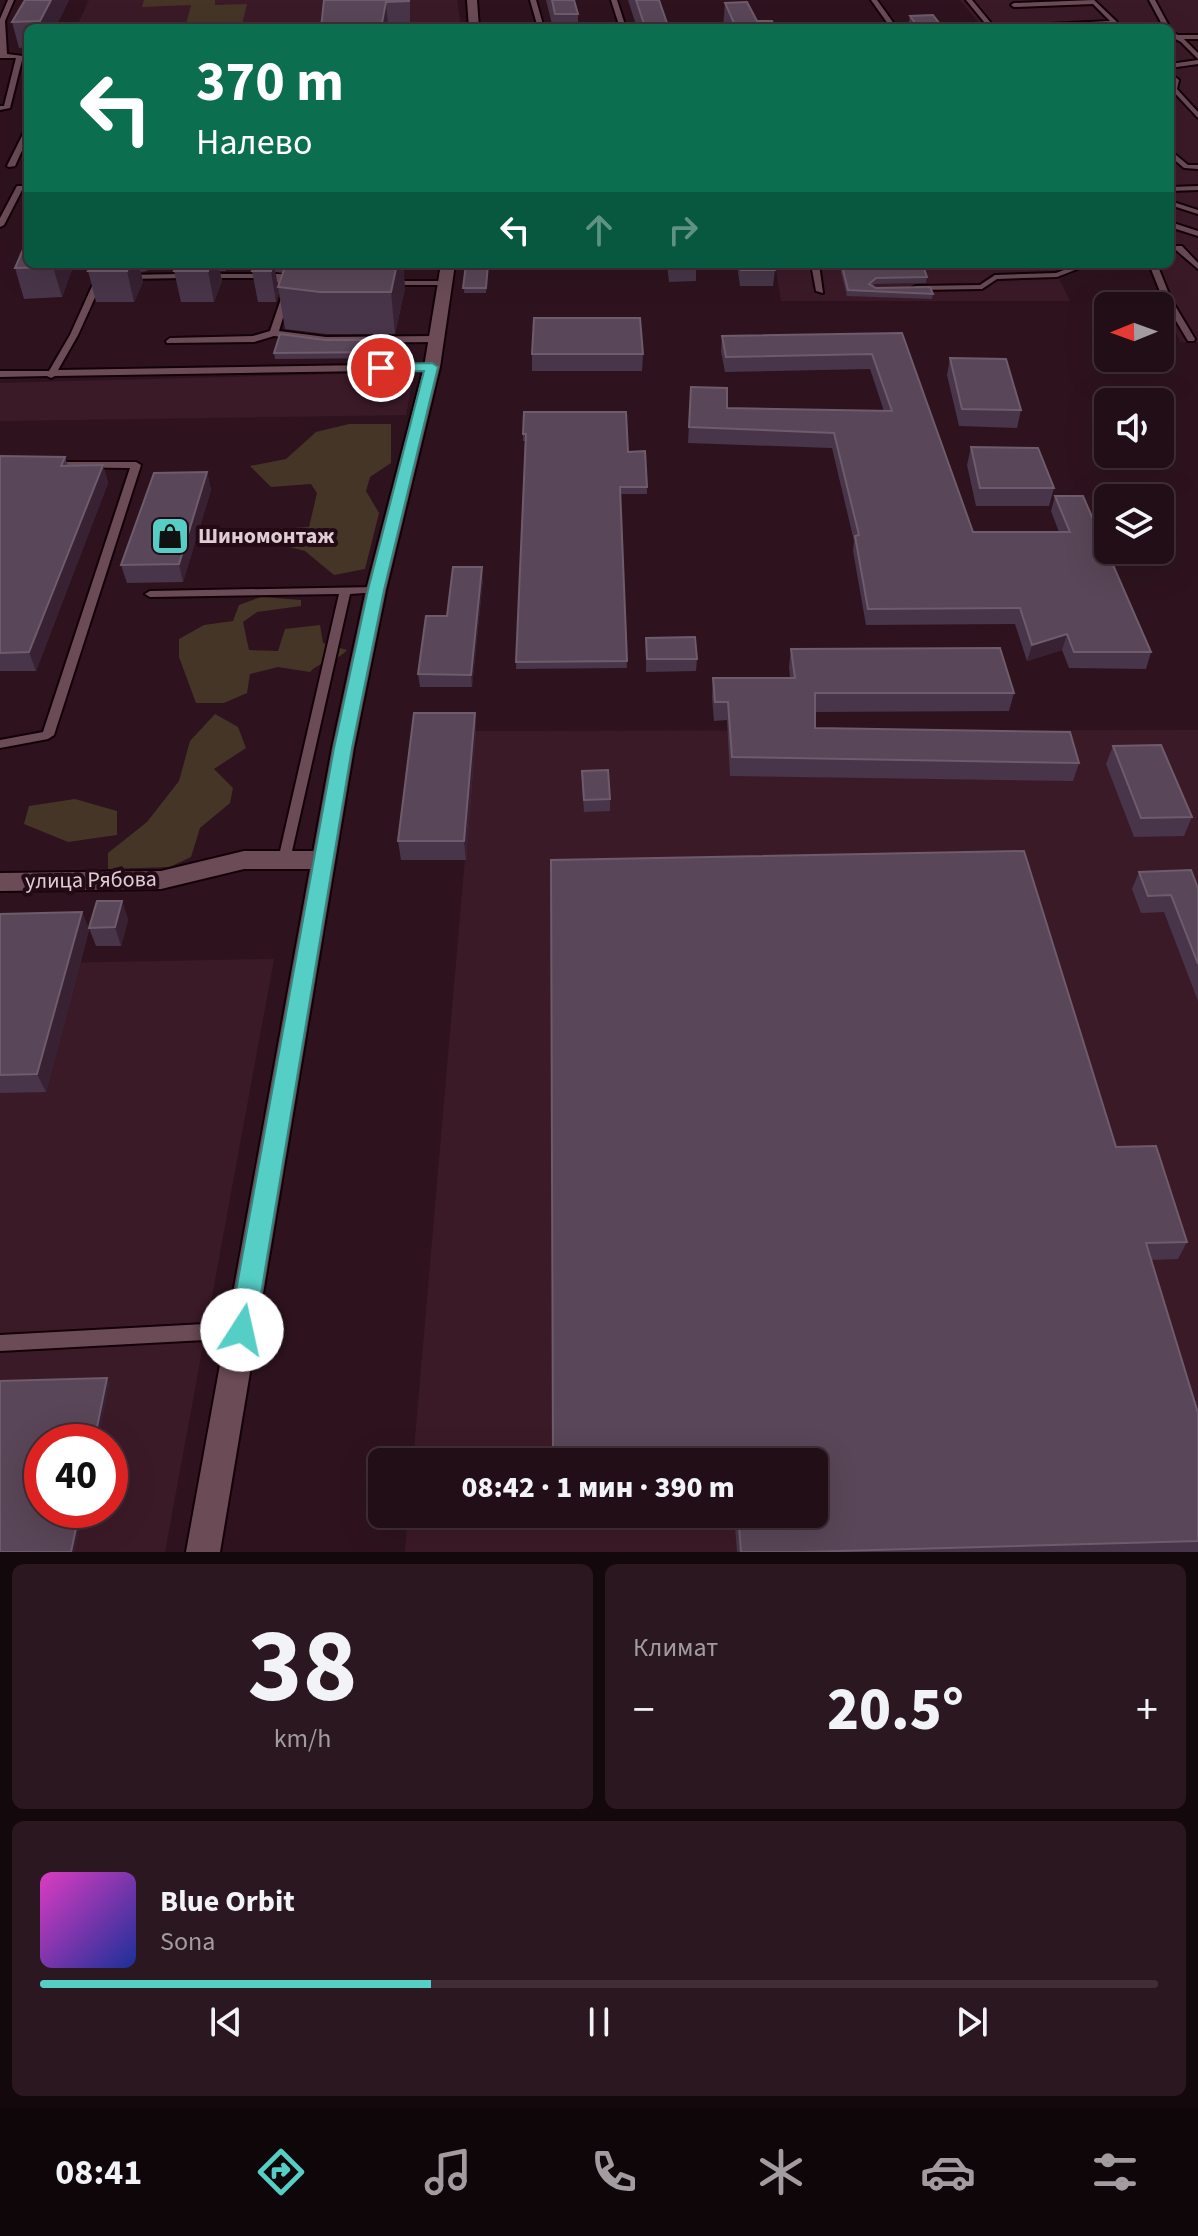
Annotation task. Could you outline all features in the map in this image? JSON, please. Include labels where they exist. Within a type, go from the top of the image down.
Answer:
[{"type":"street","points":[[472,0],[474,24]]},
{"type":"street","points":[[203,1552],[323,860],[376,590],[432,367],[446,273]]},
{"type":"street","name":"улица Рябова","points":[[0,882],[161,880],[244,860],[323,860]]},
{"type":"lane","points":[[0,108],[7,108],[24,56],[2,56],[2,21],[11,0]]},
{"type":"lane","points":[[533,0],[540,24]]},
{"type":"lane","points":[[614,0],[622,24]]},
{"type":"lane","points":[[874,0],[891,24]]},
{"type":"lane","points":[[969,0],[989,24]]},
{"type":"lane","points":[[1152,0],[1165,24]]},
{"type":"lane","points":[[1030,24],[1014,5],[1094,2],[1115,23],[1084,24]]},
{"type":"lane","points":[[1174,34],[1198,37]]},
{"type":"lane","points":[[1174,36],[1183,41],[1198,60],[1174,65]]},
{"type":"lane","points":[[1174,89],[1198,116]]},
{"type":"lane","points":[[11,166],[24,138]]},
{"type":"lane","points":[[1174,156],[1186,167],[1198,167]]},
{"type":"lane","points":[[0,225],[20,188],[24,188]]},
{"type":"lane","points":[[1174,189],[1198,188]]},
{"type":"lane","points":[[1174,204],[1198,212]]},
{"type":"lane","points":[[1174,225],[1198,234]]},
{"type":"lane","points":[[1174,247],[1195,253]]},
{"type":"lane","points":[[1174,247],[1198,267]]},
{"type":"lane","points":[[51,375],[74,335],[104,268]]},
{"type":"lane","points":[[182,276],[185,268]]},
{"type":"lane","points":[[816,268],[820,291]]},
{"type":"lane","points":[[906,288],[982,287],[995,277],[1057,275],[1076,268]]},
{"type":"lane","points":[[1155,268],[1167,299],[1191,339]]},
{"type":"lane","points":[[374,283],[446,273]]},
{"type":"lane","points":[[101,277],[278,276],[286,292],[274,333]]},
{"type":"lane","points":[[286,292],[300,292]]},
{"type":"lane","points":[[170,341],[254,339],[274,333],[326,340],[436,339]]},
{"type":"lane","points":[[0,373],[51,375],[432,367]]},
{"type":"lane","points":[[0,744],[48,735],[136,465],[45,466]]},
{"type":"lane","points":[[150,594],[376,590]]},
{"type":"lane","points":[[284,860],[345,591]]},
{"type":"lane","points":[[0,1343],[242,1330]]},
{"type":"shaded area","points":[[89,0],[457,0],[461,24],[78,24]]},
{"type":"shaded area","points":[[144,0],[215,0],[215,5],[247,4],[242,24],[186,24],[191,5],[142,7]]},
{"type":"shaded area","points":[[960,0],[1198,0],[1198,342],[1180,342],[1174,327],[1174,292],[1159,292],[1150,268],[1174,268],[1174,24],[980,24]]},
{"type":"shaded area","points":[[776,268],[1054,268],[1070,301],[781,301]]},
{"type":"shaded area","points":[[414,372],[406,415],[0,421],[0,383]]},
{"type":"shaded area","points":[[349,424],[391,424],[391,463],[370,477],[366,491],[379,513],[365,569],[334,575],[305,551],[258,539],[261,530],[309,527],[317,493],[311,484],[271,487],[250,466],[286,459],[316,432]]},
{"type":"shaded area","points":[[261,597],[301,600],[301,606],[257,612],[243,622],[249,650],[278,651],[285,629],[320,625],[323,643],[347,650],[310,672],[278,667],[250,674],[247,693],[224,703],[196,703],[179,657],[179,639],[204,625],[233,621],[239,605]]},
{"type":"shaded area","points":[[215,714],[238,727],[246,748],[214,769],[233,788],[230,803],[200,828],[191,857],[170,867],[108,869],[108,853],[147,822],[179,781],[190,741]]},
{"type":"shaded area","points":[[1198,730],[1198,1552],[405,1552],[407,1528],[828,1528],[828,1448],[414,1448],[476,731]]},
{"type":"shaded area","points":[[75,799],[117,811],[117,835],[68,842],[24,824],[29,806]]},
{"type":"shaded area","points":[[274,959],[165,1552],[0,1552],[0,964]]},
{"type":"building","points":[[25,0],[51,0],[40,21],[12,22]]},
{"type":"building","points":[[324,0],[409,0],[386,2],[382,24],[321,24]]},
{"type":"building","points":[[552,0],[574,0],[578,14],[555,14]]},
{"type":"building","points":[[636,0],[659,0],[667,24],[644,24]]},
{"type":"building","points":[[747,2],[757,21],[772,21],[774,24],[734,23],[725,3]]},
{"type":"building","points":[[933,15],[940,24],[916,24],[910,16]]},
{"type":"building","points":[[24,247],[24,268],[15,268]]},
{"type":"building","points":[[90,268],[128,268],[127,271],[88,271]]},
{"type":"building","points":[[175,268],[209,268],[208,271],[174,271]]},
{"type":"building","points":[[253,268],[272,268],[271,271],[252,271]]},
{"type":"building","points":[[285,268],[396,268],[391,292],[320,292],[278,287]]},
{"type":"building","points":[[466,268],[488,268],[486,288],[463,288]]},
{"type":"building","points":[[741,268],[775,270],[741,270]]},
{"type":"building","points":[[842,268],[924,268],[927,277],[876,278],[869,284],[876,288],[930,287],[933,294],[848,290]]},
{"type":"building","points":[[534,318],[640,318],[643,354],[532,354]]},
{"type":"building","points":[[902,333],[973,532],[1070,532],[1055,496],[1083,496],[1094,521],[1094,564],[1113,564],[1151,652],[1074,652],[1067,634],[1032,645],[1020,608],[868,609],[855,536],[859,535],[834,433],[689,427],[691,387],[727,388],[727,408],[892,411],[872,354],[726,357],[722,336]]},
{"type":"building","points":[[280,334],[325,340],[392,340],[390,352],[274,353]]},
{"type":"building","points":[[950,358],[1006,359],[1021,410],[962,409]]},
{"type":"building","points":[[524,412],[626,412],[628,452],[645,451],[647,487],[620,487],[627,661],[516,662],[526,434],[523,434]]},
{"type":"building","points":[[971,447],[1038,448],[1054,488],[980,488]]},
{"type":"building","points":[[0,456],[65,457],[61,466],[103,465],[29,652],[0,653]]},
{"type":"building","name":"Шиномонтаж","points":[[207,472],[179,564],[121,565],[154,473]]},
{"type":"building","points":[[453,567],[482,567],[471,675],[418,674],[426,616],[447,616]]},
{"type":"building","points":[[695,637],[697,659],[647,659],[646,638]]},
{"type":"building","points":[[1000,648],[1014,693],[815,693],[815,728],[1070,732],[1079,763],[732,757],[728,702],[715,702],[713,678],[795,678],[791,649]]},
{"type":"building","points":[[414,713],[475,713],[464,841],[398,841]]},
{"type":"building","points":[[1161,745],[1192,817],[1141,818],[1113,746]]},
{"type":"building","points":[[608,770],[610,799],[584,800],[582,771]]},
{"type":"building","points":[[1024,851],[1116,1147],[1156,1146],[1187,1242],[1146,1243],[1198,1413],[1198,1541],[741,1552],[739,1528],[828,1528],[828,1448],[553,1448],[551,860]]},
{"type":"building","points":[[1191,870],[1198,888],[1198,964],[1171,895],[1148,896],[1139,872]]},
{"type":"building","points":[[97,901],[122,901],[115,927],[89,928]]},
{"type":"building","points":[[82,912],[37,1074],[0,1075],[0,914]]},
{"type":"building","points":[[107,1378],[98,1424],[24,1424],[24,1528],[76,1528],[71,1552],[0,1552],[0,1381]]},
{"type":"place","name":"Шиномонтаж","points":[[170,536]]},
{"type":"route","points":[[242,1330],[343,748],[376,590],[432,367],[381,368]]}]
